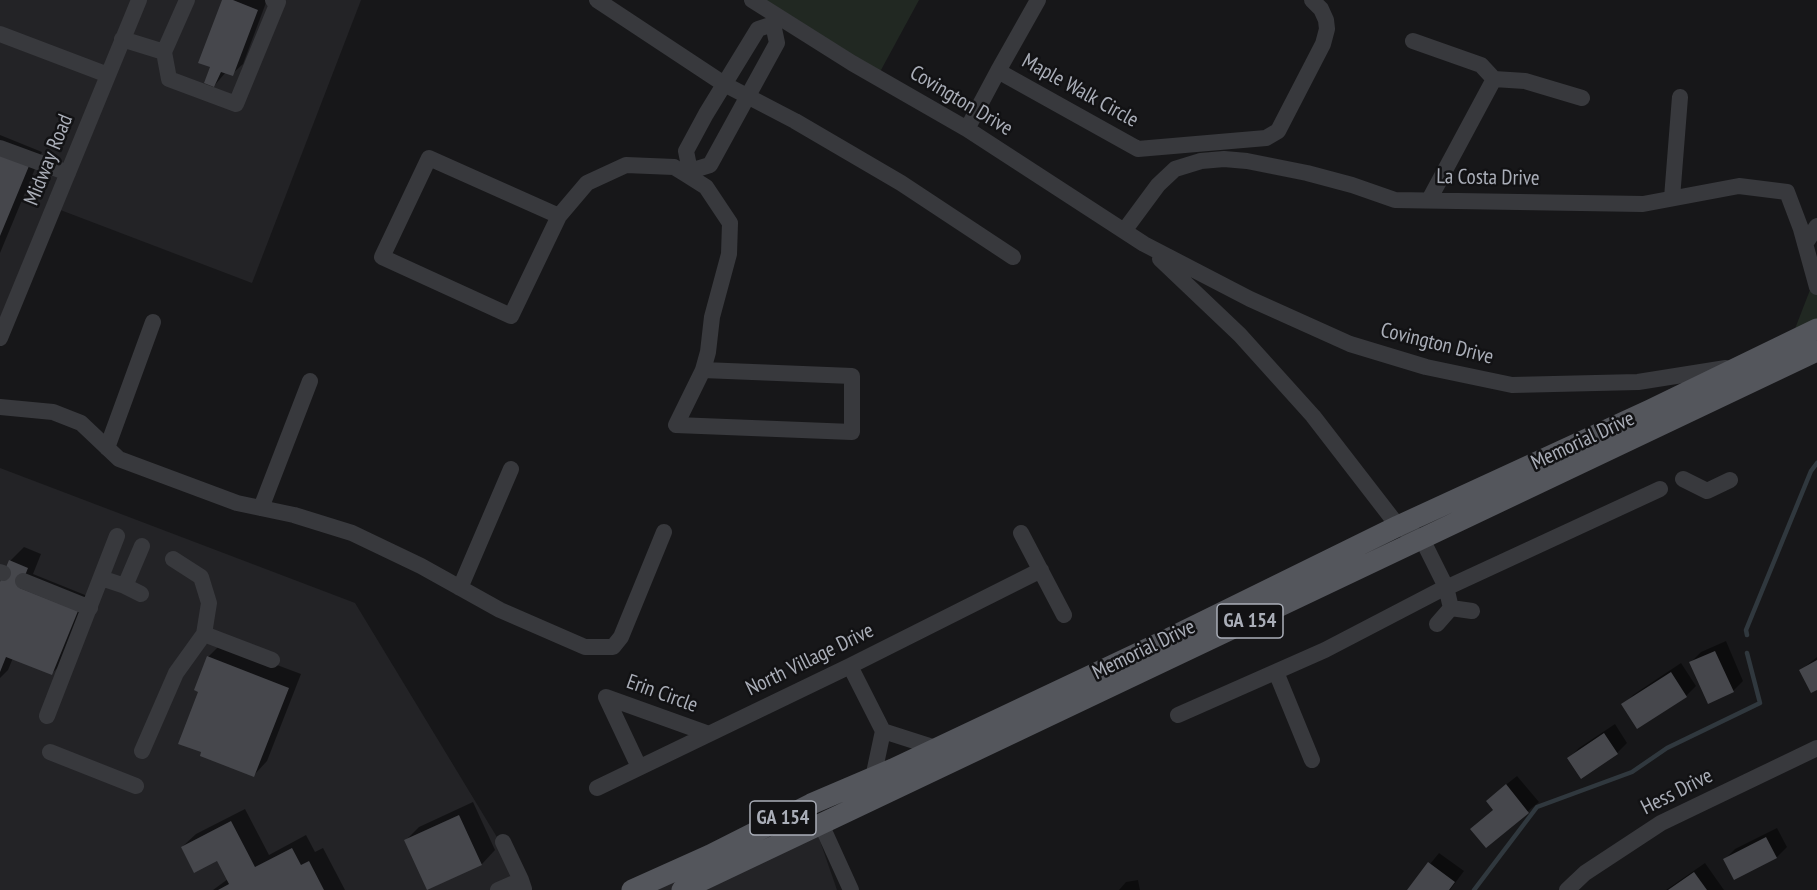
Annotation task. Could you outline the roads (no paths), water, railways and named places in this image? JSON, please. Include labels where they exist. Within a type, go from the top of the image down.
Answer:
[{"type":"main road","name":"Memorial Drive","points":[[632,890],[710,855],[812,804],[873,778],[1398,526],[1817,329]]},
{"type":"main road","name":"Memorial Drive","points":[[682,890],[1817,351]]},
{"type":"street","name":"Midway Road","points":[[0,338],[139,0]]},
{"type":"street","points":[[187,0],[164,52],[170,79],[236,104],[278,2],[273,0]]},
{"type":"street","points":[[597,0],[724,84],[795,121],[901,183],[1013,257]]},
{"type":"street","name":"Covington Drive","points":[[752,0],[776,20],[967,129],[1144,244],[1250,299],[1350,344],[1426,367],[1512,385],[1638,382],[1742,366]]},
{"type":"street","name":"Maple Walk Circle","points":[[967,129],[1038,0]]},
{"type":"street","name":"Maple Walk Circle","points":[[998,71],[1138,149],[1266,138],[1278,131],[1323,44],[1327,29],[1326,20],[1321,9],[1312,0]]},
{"type":"street","points":[[776,20],[777,43],[710,165],[689,173],[686,151],[724,84],[758,29],[776,20]]},
{"type":"street","points":[[0,34],[108,75]]},
{"type":"street","points":[[122,39],[164,52]]},
{"type":"street","points":[[1413,41],[1481,65],[1494,79],[1525,81],[1582,98]]},
{"type":"street","points":[[746,47],[768,60]]},
{"type":"street","points":[[1429,200],[1494,79]]},
{"type":"street","points":[[1672,198],[1680,97]]},
{"type":"street","points":[[0,148],[68,173]]},
{"type":"street","points":[[559,216],[429,158],[382,257],[511,316],[559,216],[587,183],[626,165],[674,166],[689,173],[706,187],[730,223],[729,254],[712,317],[708,352],[703,369],[676,425],[852,432],[852,376],[703,369]]},
{"type":"street","name":"La Costa Drive","points":[[1124,231],[1158,185],[1175,169],[1224,159],[1247,161],[1307,173],[1395,200],[1643,204],[1739,186],[1787,192],[1817,287]]},
{"type":"street","points":[[1805,244],[1817,226]]},
{"type":"street","name":"Covington Drive","points":[[1144,244],[1240,335],[1313,416],[1398,526],[1422,539]]},
{"type":"street","points":[[107,448],[153,322]]},
{"type":"street","points":[[261,508],[310,381]]},
{"type":"street","points":[[0,407],[53,412],[81,423],[119,459],[237,503],[294,515],[352,532],[421,566],[500,610],[585,647],[613,647],[621,637],[664,532]]},
{"type":"street","points":[[460,588],[511,469]]},
{"type":"street","points":[[1683,479],[1707,490],[1730,480]]},
{"type":"street","points":[[1178,715],[1325,650],[1446,588],[1660,489]]},
{"type":"street","points":[[1021,533],[1064,615]]},
{"type":"street","points":[[47,716],[117,536]]},
{"type":"street","points":[[1422,539],[1446,588],[1451,608]]},
{"type":"street","points":[[125,586],[142,546]]},
{"type":"street","points":[[142,751],[176,673],[204,634],[209,603],[201,577],[173,559]]},
{"type":"street","name":"North Village Drive","points":[[597,788],[850,666],[1041,570]]},
{"type":"street","points":[[101,578],[141,594]]},
{"type":"street","points":[[23,581],[90,608]]},
{"type":"street","points":[[1451,608],[1472,611]]},
{"type":"street","points":[[1437,624],[1451,608]]},
{"type":"street","points":[[204,634],[272,660]]},
{"type":"street","points":[[850,666],[883,731],[873,778]]},
{"type":"street","points":[[1276,672],[1312,760]]},
{"type":"street","name":"Erin Circle","points":[[639,768],[606,697],[709,734]]},
{"type":"street","points":[[883,731],[936,748]]},
{"type":"street","name":"Hess Drive","points":[[1567,890],[1585,873],[1661,823],[1817,748]]},
{"type":"street","points":[[50,752],[136,786]]},
{"type":"street","points":[[820,824],[851,890]]},
{"type":"street","points":[[498,890],[523,885],[503,842]]},
{"type":"waterway","points":[[1747,635],[1746,630],[1811,471],[1817,463]]},
{"type":"waterway","points":[[1474,890],[1537,807],[1632,772],[1667,748],[1760,703],[1747,653]]}]
